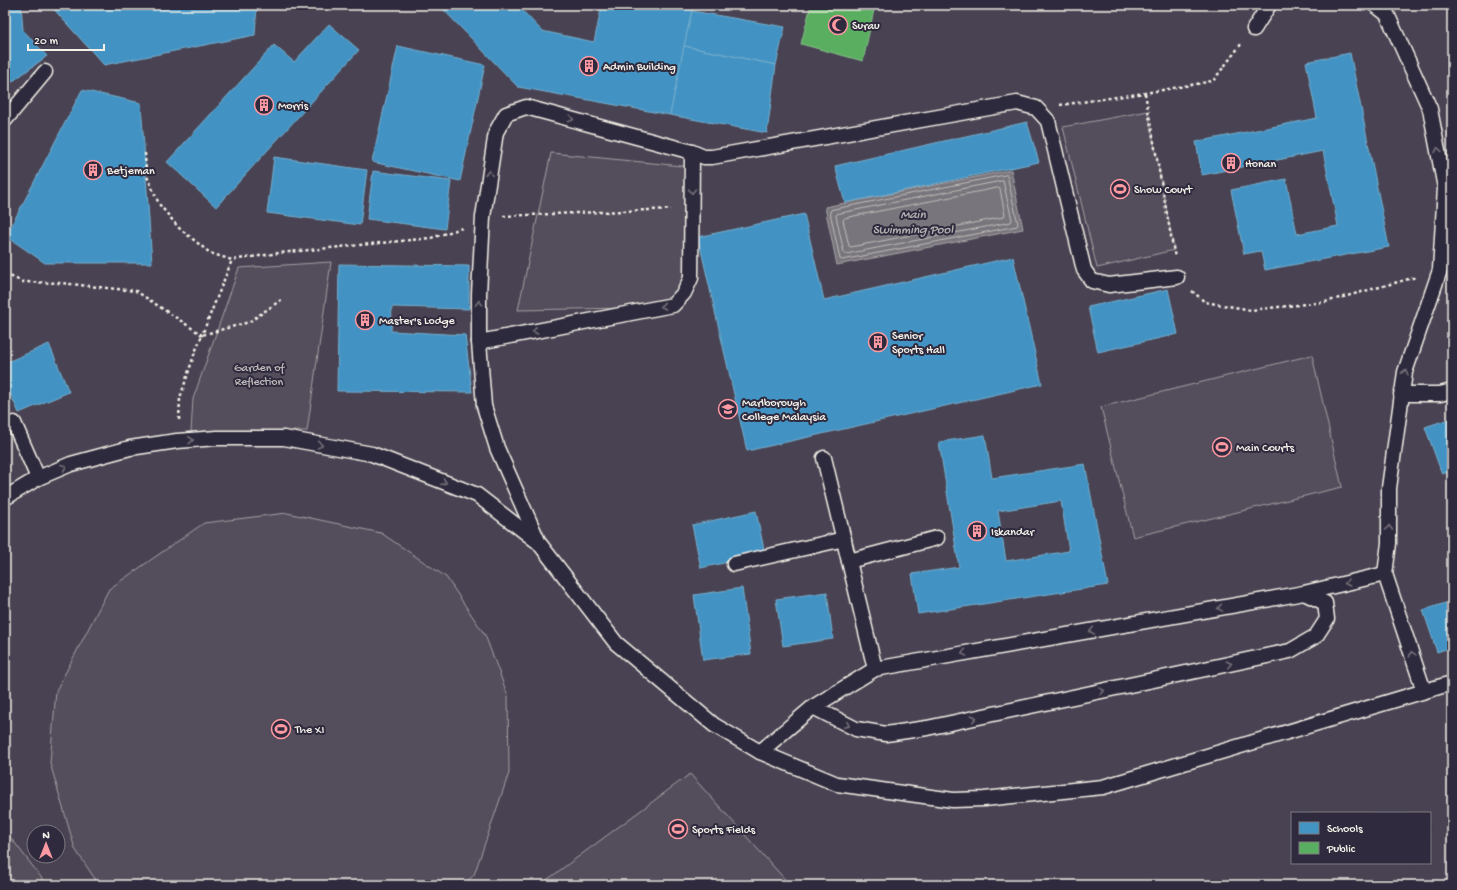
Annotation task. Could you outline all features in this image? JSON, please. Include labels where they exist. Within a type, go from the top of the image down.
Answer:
[{"type":"lane","points":[[1254,30],[1269,5]]},
{"type":"lane","points":[[1375,5],[1387,14],[1430,109],[1445,188],[1447,228],[1440,270],[1405,372],[1401,394],[1389,488],[1389,543],[1385,574],[1424,691]]},
{"type":"lane","points":[[5,120],[45,72]]},
{"type":"lane","points":[[1178,277],[1109,285],[1092,281],[1084,270],[1048,121],[1036,108],[1017,104],[712,157],[704,157],[692,152],[526,107],[506,114],[496,132],[482,217],[479,342],[484,406],[497,448],[539,543],[616,643],[714,725],[760,752],[837,784],[953,800],[984,800],[1103,787],[1452,683]]},
{"type":"lane","points":[[479,342],[672,304],[684,293],[691,278],[692,152]]},
{"type":"lane","points":[[1401,394],[1440,394],[1452,391]]},
{"type":"lane","points":[[14,423],[38,478]]},
{"type":"lane","points":[[5,498],[38,478],[71,464],[130,448],[177,441],[217,438],[284,438],[372,454],[477,495],[539,543]]},
{"type":"lane","points":[[824,458],[875,669]]},
{"type":"lane","points":[[849,561],[937,538]]},
{"type":"lane","points":[[734,564],[844,539]]},
{"type":"lane","points":[[760,752],[813,707],[875,669],[1304,593],[1385,574]]},
{"type":"lane","points":[[813,707],[856,729],[886,734],[927,728],[1290,651],[1316,636],[1327,619],[1325,603],[1304,593]]},
{"type":"path","points":[[1036,108],[1145,93],[1213,81],[1236,50],[1254,30]]},
{"type":"path","points":[[1145,93],[1172,236],[1178,277],[1187,287],[1205,302],[1251,310],[1325,302],[1440,270]]},
{"type":"path","points":[[145,153],[146,174],[159,204],[179,228],[210,253],[232,260],[278,253],[431,238],[466,226],[482,217],[692,208]]},
{"type":"path","points":[[177,441],[180,398],[194,354],[232,260]]},
{"type":"path","points":[[5,274],[23,282],[61,284],[136,292],[202,335],[249,322],[281,300]]},
{"type":"shaded area","name":"Marlborough College Malaysia","points":[[5,5],[1452,5],[1452,885],[5,885]]},
{"type":"green space","name":"Show Court","points":[[1148,111],[1174,250],[1097,268],[1063,127]]},
{"type":"green space","points":[[551,153],[692,167],[683,307],[518,310]]},
{"type":"green space","name":"Garden of Reflection","points":[[331,262],[307,431],[191,432],[193,399],[239,268]]},
{"type":"green space","name":"Main Courts","points":[[1312,355],[1342,487],[1133,537],[1101,407]]},
{"type":"green space","name":"The XI","points":[[287,513],[381,533],[446,577],[485,635],[508,696],[509,773],[474,875],[463,885],[99,885],[75,849],[50,763],[56,691],[109,589],[204,523]]},
{"type":"green space","name":"Sports Fields","points":[[690,774],[790,885],[540,885]]},
{"type":"green space","points":[[5,830],[26,858],[26,864],[31,864],[47,885],[5,885]]},
{"type":"water","name":"Main Swimming Pool","points":[[1011,170],[1023,229],[837,265],[825,207]]},
{"type":"building: Schools","points":[[5,5],[21,5],[23,30],[47,56],[5,87]]},
{"type":"building: Schools","points":[[50,5],[257,5],[255,35],[104,65]]},
{"type":"building: Schools","name":"Admin Building","points":[[439,5],[517,5],[542,31],[594,42],[602,5],[693,5],[670,115],[518,87]]},
{"type":"building: Schools","points":[[692,11],[785,27],[776,65],[684,46]]},
{"type":"building: Schools","name":"Morris","points":[[329,24],[359,50],[216,207],[167,162],[274,45],[294,62]]},
{"type":"building: Schools","points":[[398,46],[485,65],[460,181],[372,162]]},
{"type":"building: Schools","points":[[684,46],[776,65],[767,133],[670,115]]},
{"type":"building: Schools","name":"Honan","points":[[1350,53],[1389,247],[1265,270],[1261,251],[1244,254],[1231,190],[1286,179],[1297,234],[1338,226],[1323,151],[1202,175],[1196,142],[1317,118],[1306,62]]},
{"type":"building: Schools","name":"Betjeman","points":[[82,90],[141,103],[152,263],[45,263],[6,236]]},
{"type":"building: Schools","points":[[1027,122],[1039,162],[845,203],[835,166]]},
{"type":"building: Schools","points":[[274,157],[367,170],[360,225],[267,213]]},
{"type":"building: Schools","points":[[373,171],[451,181],[445,229],[367,219]]},
{"type":"building: Schools","name":"Senior Sports Hall","points":[[804,214],[824,300],[1013,257],[1042,384],[747,451],[698,237]]},
{"type":"building: Schools","name":"Master's Lodge","points":[[339,264],[469,266],[469,309],[392,307],[391,331],[465,335],[472,392],[337,391]]},
{"type":"building: Schools","points":[[1168,289],[1178,334],[1098,352],[1088,307]]},
{"type":"building: Schools","points":[[49,344],[69,392],[19,413],[5,382],[5,363]]},
{"type":"building: Schools","points":[[1452,418],[1452,471],[1442,474],[1425,427]]},
{"type":"building: Schools","name":"Iskandar","points":[[985,435],[992,478],[1085,464],[1108,585],[918,614],[912,574],[959,567],[939,442]],"holes":[[[1061,501],[1069,551],[1006,561],[998,511]]]},
{"type":"building: Schools","points":[[756,511],[765,554],[701,568],[692,525]]},
{"type":"building: Schools","points":[[742,588],[751,654],[703,660],[694,595]]},
{"type":"building: Schools","points":[[827,592],[833,639],[783,646],[776,599]]},
{"type":"building: Schools","points":[[1452,601],[1452,647],[1437,652],[1423,610]]},
{"type":"building: Public","name":"Surau","points":[[811,5],[875,5],[863,61],[801,44]]},
{"type":"place","name":"Surau","points":[[838,25]]},
{"type":"place","name":"Admin Building","points":[[589,66]]},
{"type":"place","name":"Morris","points":[[264,105]]},
{"type":"place","name":"Honan","points":[[1231,163]]},
{"type":"place","name":"Betjeman","points":[[93,170]]},
{"type":"place","name":"Show Court","points":[[1120,189]]},
{"type":"place","name":"Master's Lodge","points":[[365,320]]},
{"type":"place","name":"Senior Sports Hall","points":[[878,342]]},
{"type":"place","name":"Marlborough College Malaysia","points":[[728,409]]},
{"type":"place","name":"Main Courts","points":[[1222,447]]},
{"type":"place","name":"Iskandar","points":[[977,531]]},
{"type":"place","name":"The XI","points":[[281,729]]},
{"type":"place","name":"Sports Fields","points":[[678,829]]}]
